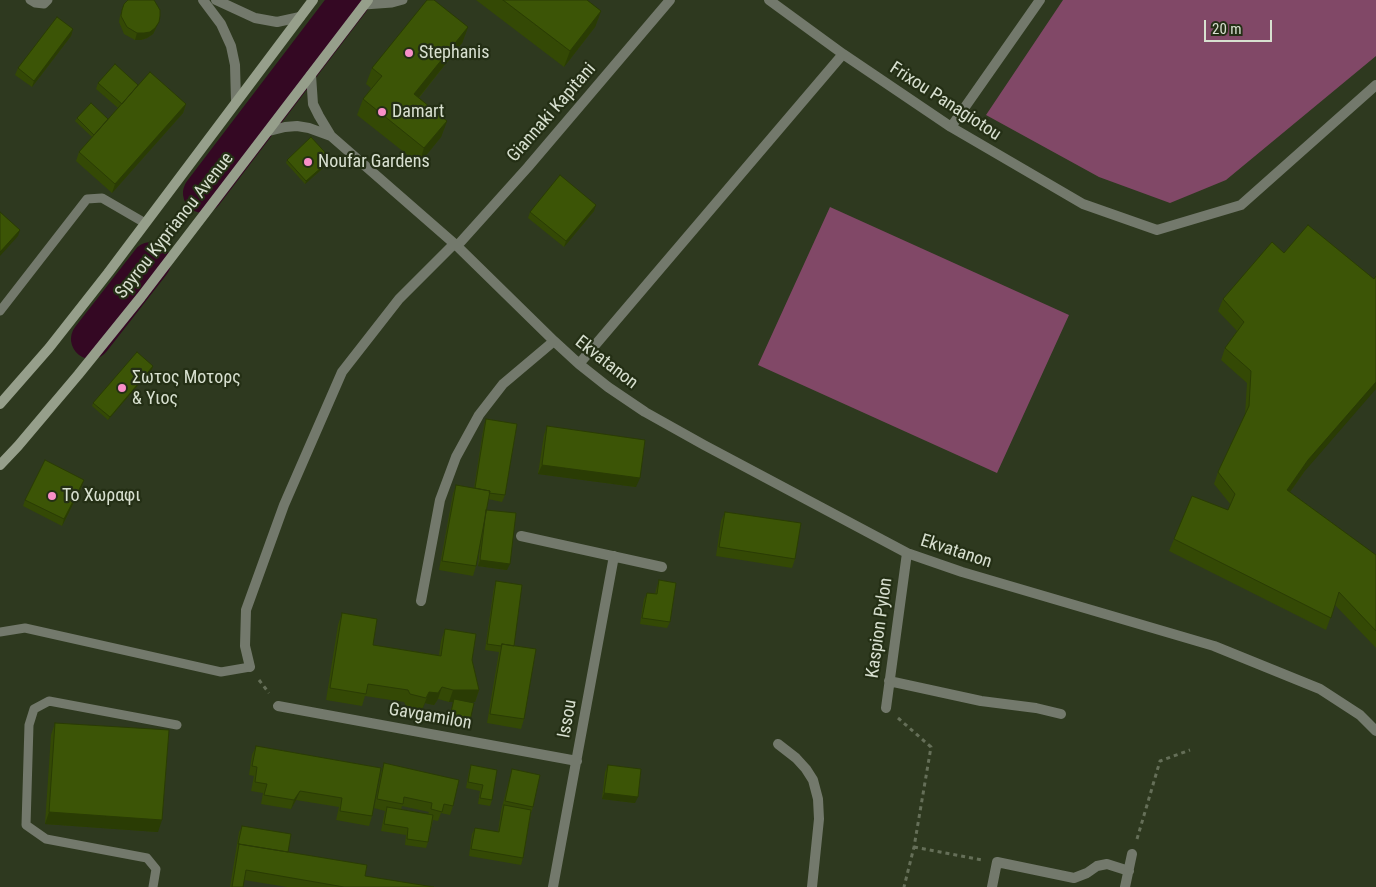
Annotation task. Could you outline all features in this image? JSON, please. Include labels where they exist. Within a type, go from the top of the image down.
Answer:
[{"type":"main road","name":"Spyrou Kyprianou Avenue","points":[[0,404],[49,348],[108,273],[313,0]]},
{"type":"main road","name":"Spyrou Kyprianou Avenue","points":[[0,465],[78,375],[141,298],[366,3]]},
{"type":"street","points":[[203,0],[221,24],[231,46],[235,65],[236,101]]},
{"type":"street","points":[[216,0],[262,20],[277,22],[300,17]]},
{"type":"street","name":"Giannaki Kapitani","points":[[250,668],[245,646],[246,610],[284,505],[342,372],[399,299],[455,245],[528,167],[670,0]]},
{"type":"street","points":[[579,364],[843,54],[768,0]]},
{"type":"street","points":[[951,127],[1040,0]]},
{"type":"street","name":"Frixou Panagiotou","points":[[843,54],[951,127],[1082,204],[1157,230],[1241,205],[1376,86]]},
{"type":"street","name":"Ekvatanon","points":[[311,75],[313,104],[331,136],[455,245],[579,364],[608,387],[645,412],[704,446],[907,553],[962,572],[1214,646],[1320,689],[1360,715],[1376,731]]},
{"type":"street","name":"Ekvatanon","points":[[269,131],[296,126],[309,128],[331,136]]},
{"type":"street","name":"Ekvatanon","points":[[421,601],[440,500],[456,457],[479,415],[503,384],[554,341]]},
{"type":"street","points":[[521,536],[662,567]]},
{"type":"street","name":"Kaspion Pylon","points":[[886,708],[907,553]]},
{"type":"street","name":"Issou","points":[[553,887],[614,556]]},
{"type":"street","points":[[889,680],[981,701],[1036,708],[1061,714]]},
{"type":"street","name":"Gavgamilon","points":[[278,706],[577,761]]},
{"type":"street","points":[[778,744],[796,758],[806,769],[813,780],[818,799],[819,819],[812,887]]},
{"type":"street","points":[[1126,887],[1132,854]]},
{"type":"street","points":[[992,887],[997,862],[1074,878],[1087,873],[1097,866],[1107,864],[1129,871]]},
{"type":"lane","points":[[30,0],[35,3],[44,4],[48,0]]},
{"type":"lane","points":[[366,3],[392,3],[403,0]]},
{"type":"lane","points":[[0,311],[86,199],[102,198],[144,223]]},
{"type":"lane","points":[[0,632],[25,628],[221,672],[250,668]]},
{"type":"lane","points":[[153,887],[156,868],[146,858],[46,839],[26,825],[29,725],[34,709],[49,701],[178,725]]},
{"type":"path","points":[[152,249],[185,207]]},
{"type":"path","points":[[250,668],[278,706]]},
{"type":"path","points":[[886,708],[931,747],[914,847],[904,887]]},
{"type":"path","points":[[1132,854],[1160,761],[1190,750]]},
{"type":"path","points":[[914,847],[997,862]]},
{"type":"shaded area","points":[[1063,0],[1376,0],[1376,56],[1226,180],[1170,203],[1099,177],[986,115]]},
{"type":"shaded area","points":[[830,207],[1069,315],[997,473],[758,365]]},
{"type":"building","points":[[128,0],[154,0],[160,10],[159,22],[155,28],[150,32],[137,33],[127,27],[121,16],[124,4]]},
{"type":"building","points":[[427,0],[434,0],[468,27],[414,94],[447,121],[424,148],[363,99],[382,76],[372,68]]},
{"type":"building","points":[[503,0],[587,0],[601,11],[570,51]]},
{"type":"building","points":[[57,17],[73,29],[34,81],[18,68]]},
{"type":"building","points":[[115,64],[138,85],[122,104],[98,83]]},
{"type":"building","points":[[150,72],[186,104],[115,184],[79,152]]},
{"type":"building","points":[[91,103],[108,119],[94,135],[77,118]]},
{"type":"building","name":"Noufar Gardens","points":[[311,137],[331,159],[306,181],[287,160]]},
{"type":"building","points":[[560,175],[596,205],[566,241],[530,212]]},
{"type":"building","points":[[0,212],[20,230],[0,252]]},
{"type":"building","points":[[1308,225],[1374,279],[1376,276],[1376,382],[1308,460],[1287,490],[1376,555],[1376,631],[1339,592],[1331,618],[1174,539],[1192,496],[1228,510],[1235,494],[1218,472],[1249,406],[1251,371],[1225,348],[1244,322],[1223,299],[1272,242],[1284,253]]},
{"type":"building","name":"Σωτος Μοτορς & Υιος","points":[[137,352],[153,366],[110,417],[93,403]]},
{"type":"building","points":[[486,419],[517,424],[505,495],[489,493],[490,491],[475,488]]},
{"type":"building","points":[[547,426],[645,440],[640,478],[542,465]]},
{"type":"building","name":"Το Χωραφι","points":[[45,460],[84,480],[64,519],[25,500]]},
{"type":"building","points":[[456,485],[490,491],[476,566],[442,561]]},
{"type":"building","points":[[486,510],[516,513],[510,564],[480,560]]},
{"type":"building","points":[[725,512],[801,523],[795,559],[719,547]]},
{"type":"building","points":[[659,580],[676,583],[670,622],[642,618],[647,593],[657,594]]},
{"type":"building","points":[[496,581],[522,585],[514,646],[487,644]]},
{"type":"building","points":[[342,613],[377,619],[373,645],[441,656],[445,629],[476,634],[472,660],[479,690],[453,690],[442,687],[438,693],[429,692],[426,698],[410,694],[408,690],[368,684],[366,694],[330,688]]},
{"type":"building","points":[[502,644],[536,649],[524,719],[490,714]]},
{"type":"building","points":[[454,699],[474,703],[469,725],[449,721]]},
{"type":"building","points":[[55,723],[169,730],[162,820],[49,812]]},
{"type":"building","points":[[256,746],[381,768],[372,816],[340,811],[342,798],[300,791],[294,800],[264,795],[267,784],[255,782],[257,767],[252,766]]},
{"type":"building","points":[[384,763],[459,780],[453,806],[444,804],[442,812],[431,809],[432,803],[404,797],[403,804],[377,799]]},
{"type":"building","points":[[471,765],[497,770],[492,800],[480,798],[483,785],[468,782]]},
{"type":"building","points":[[608,765],[641,769],[638,797],[604,793]]},
{"type":"building","points":[[512,769],[540,775],[533,807],[505,801]]},
{"type":"building","points":[[504,805],[531,810],[523,858],[471,849],[475,828],[499,832]]},
{"type":"building","points":[[387,807],[433,815],[428,842],[407,839],[408,828],[384,824]]},
{"type":"building","points":[[242,826],[291,834],[288,852],[238,844]]},
{"type":"building","points":[[239,844],[367,865],[365,876],[434,887],[344,887],[246,870],[243,887],[232,887]]},
{"type":"waterway","points":[[203,193],[350,0]]},
{"type":"waterway","points":[[91,339],[151,262]]},
{"type":"place","name":"Stephanis","points":[[409,53]]},
{"type":"place","name":"Damart","points":[[382,112]]},
{"type":"place","name":"Noufar Gardens","points":[[308,162]]},
{"type":"place","name":"Σωτος Μοτορς & Υιος","points":[[122,388]]},
{"type":"place","name":"Το Χωραφι","points":[[52,496]]}]
